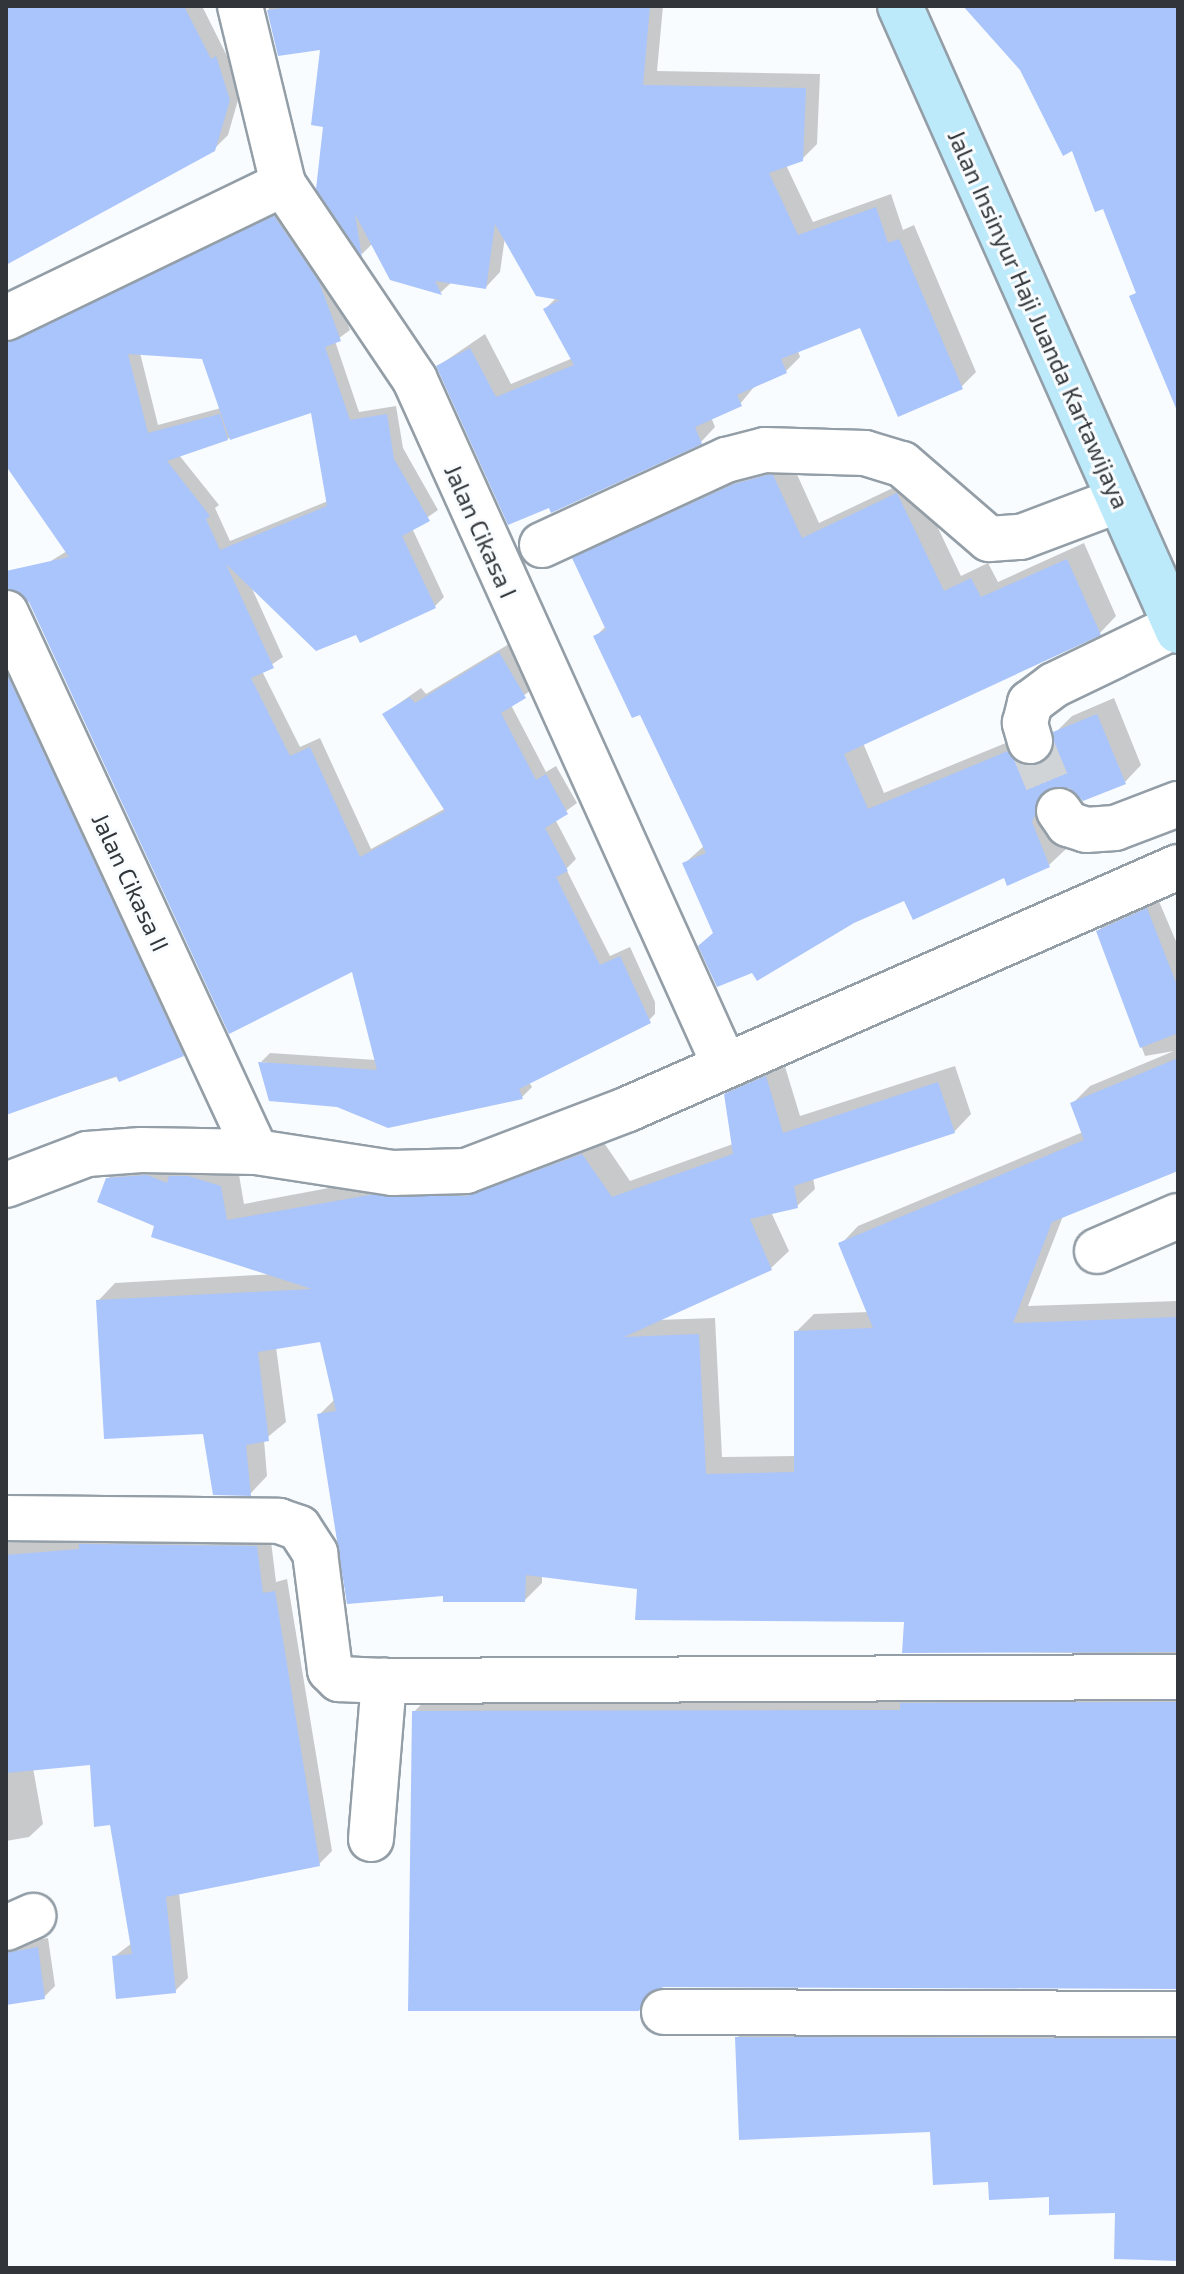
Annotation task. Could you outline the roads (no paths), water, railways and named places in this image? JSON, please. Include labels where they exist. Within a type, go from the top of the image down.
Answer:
[{"type":"main road","name":"Jalan Insinyur Haji Juanda Kartawijaya","points":[[900,6],[1177,628]]},
{"type":"street","name":"Jalan Cikasa I","points":[[240,6],[283,184],[415,380],[724,1064]]},
{"type":"street","points":[[6,318],[283,184]]},
{"type":"street","points":[[542,545],[726,460],[765,450],[865,453],[902,464],[989,539],[1021,537],[1119,500]]},
{"type":"street","name":"Jalan Cikasa II","points":[[6,613],[256,1152]]},
{"type":"street","points":[[1030,741],[1025,723],[1030,703],[1080,671],[1177,628]]},
{"type":"street","points":[[1059,811],[1068,824],[1086,830],[1115,828],[1178,804]]},
{"type":"street","points":[[6,1185],[87,1154],[256,1152],[392,1173],[466,1171],[628,1109],[724,1064],[1178,867]]},
{"type":"street","points":[[1097,1251],[1178,1216]]},
{"type":"street","points":[[6,1518],[279,1521],[299,1528],[315,1553],[330,1670],[339,1679],[1178,1677]]},
{"type":"street","points":[[371,1839],[384,1681]]},
{"type":"street","points":[[664,2012],[1178,2014]]},
{"type":"tunnel","points":[[1030,741],[1059,811]]}]
